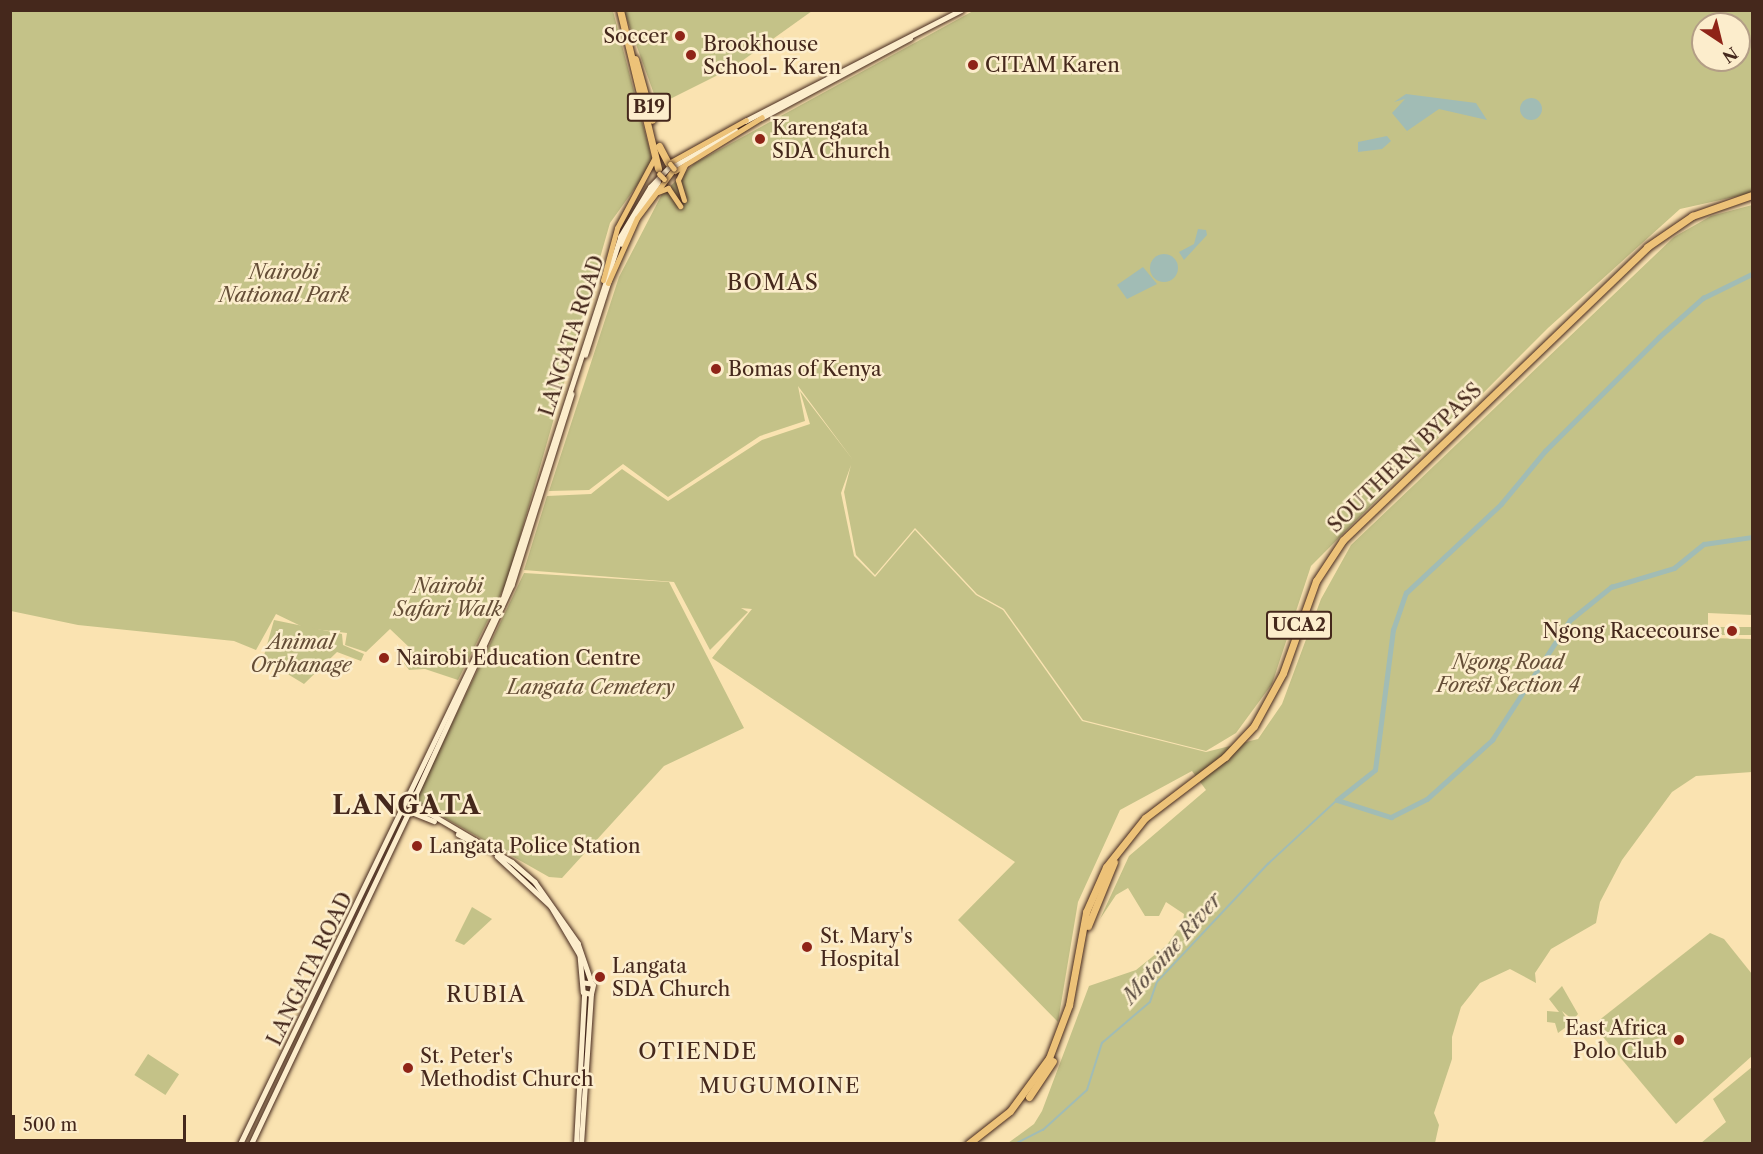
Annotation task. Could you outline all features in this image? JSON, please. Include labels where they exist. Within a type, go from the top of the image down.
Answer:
[{"type":"highway","name":"B19","points":[[620,10],[638,79],[661,150],[672,166]]},
{"type":"highway","name":"B19","points":[[638,79],[661,175]]},
{"type":"highway","name":"SOUTHERN BYPASS","points":[[969,1143],[1010,1111],[1049,1059],[1069,1005],[1086,912],[1106,867],[1145,818],[1225,757],[1254,726],[1283,673],[1316,581],[1343,540],[1647,248],[1692,216],[1752,197]]},
{"type":"highway","name":"SOUTHERN BYPASS","points":[[976,1143],[1015,1113],[1051,1064],[1072,1012],[1091,913],[1115,861],[1142,827],[1216,770],[1258,728],[1285,681],[1318,587],[1348,541],[1645,255],[1700,217],[1752,197]]},
{"type":"main road","name":"LANGATA ROAD","points":[[251,1143],[258,1134],[271,1106],[404,804],[507,590],[605,282],[625,227],[657,178],[682,156],[746,120],[962,10]]},
{"type":"main road","name":"LANGATA ROAD","points":[[672,166],[917,33]]},
{"type":"main road","points":[[605,282],[617,228],[653,168],[641,98]]},
{"type":"main road","points":[[632,228],[662,188],[670,190],[682,203],[678,180],[682,168],[762,117]]},
{"type":"main road","points":[[605,282],[661,175],[672,166],[681,153],[746,120]]},
{"type":"main road","points":[[605,282],[621,227],[661,175],[672,166],[737,134]]},
{"type":"main road","points":[[661,150],[681,153]]},
{"type":"main road","name":"LANGATA ROAD","points":[[417,810],[415,795],[512,585],[605,282],[628,228],[661,175]]},
{"type":"main road","points":[[404,804],[507,862],[543,896],[577,949],[584,994],[576,1143]]},
{"type":"main road","points":[[404,804],[410,811],[417,810],[524,872],[567,923],[593,984],[581,1143]]},
{"type":"main road","points":[[405,820],[417,810]]},
{"type":"main road","name":"LANGATA ROAD","points":[[240,1143],[410,811]]},
{"type":"main road","points":[[584,984],[593,984]]},
{"type":"main road","points":[[584,994],[591,994]]},
{"type":"main road","points":[[296,1030],[302,1032]]},
{"type":"main road","points":[[261,1102],[271,1106]]},
{"type":"main road","points":[[247,1128],[250,1135],[258,1134]]},
{"type":"green space","name":"Nairobi National Park","points":[[10,11],[613,11],[653,163],[610,223],[507,582],[458,680],[425,669],[409,670],[404,663],[411,649],[390,629],[366,652],[345,645],[347,633],[305,628],[276,614],[256,650],[234,641],[78,625],[11,611]]},
{"type":"green space","name":"Brookhouse School- Karen","points":[[624,11],[812,11],[732,68],[658,105]]},
{"type":"green space","name":"Ngong Road Forest Section 4","points":[[973,11],[1752,11],[1752,193],[1680,209],[1548,328],[1311,566],[1272,684],[1236,733],[1206,751],[1083,720],[1004,609],[977,594],[915,528],[875,575],[856,555],[844,492],[851,465],[841,493],[854,556],[875,577],[915,530],[976,595],[1003,610],[1082,721],[1206,752],[1258,739],[1282,704],[1321,599],[1351,545],[1674,237],[1711,216],[1752,205],[1752,615],[1708,613],[1708,638],[1752,639],[1752,772],[1696,776],[1672,792],[1622,860],[1600,902],[1596,923],[1551,949],[1535,973],[1536,983],[1510,969],[1480,983],[1461,1007],[1452,1037],[1452,1059],[1434,1113],[1439,1125],[1435,1143],[1008,1143],[1034,1124],[1042,1111],[1089,986],[1136,970],[1167,945],[1183,922],[1184,914],[1166,902],[1159,916],[1145,916],[1128,888],[1116,895],[1100,919],[1129,856],[1206,790],[1192,771],[1120,810],[1078,902],[1058,1022],[958,920],[1015,862],[712,658],[752,609],[741,608],[748,612],[710,650],[674,582],[524,570],[547,496],[591,494],[622,469],[668,501],[762,440],[810,424],[800,391],[853,460],[798,386],[805,421],[760,436],[668,497],[623,464],[589,490],[549,491],[619,277],[662,194],[695,163]]},
{"type":"green space","name":"Langata Cemetery","points":[[524,573],[669,582],[744,728],[664,766],[562,878],[549,877],[415,801]]},
{"type":"green space","name":"Animal Orphanage","points":[[274,620],[342,634],[343,645],[364,654],[361,661],[337,652],[304,684],[263,659]]},
{"type":"green space","name":"Ngong Racecourse","points":[[1712,627],[1752,627],[1752,635],[1712,635]]},
{"type":"green space","points":[[472,907],[492,919],[464,945],[455,941]]},
{"type":"green space","name":"East Africa Polo Club","points":[[1710,933],[1724,939],[1752,974],[1752,1056],[1676,1124],[1593,1025]]},
{"type":"green space","points":[[1562,986],[1578,1014],[1573,1020],[1562,1011],[1570,1024],[1558,1033],[1555,1023],[1547,1022],[1547,1011],[1559,1012],[1549,999]]},
{"type":"green space","points":[[148,1054],[179,1074],[165,1095],[134,1075]]},
{"type":"green space","points":[[1752,1067],[1752,1143],[1701,1143],[1726,1122],[1713,1099]]},
{"type":"water","points":[[1406,94],[1476,103],[1487,120],[1439,109],[1407,131],[1392,113],[1405,99],[1394,102]]},
{"type":"water","points":[[1531,98],[1539,101],[1542,109],[1539,117],[1531,120],[1523,117],[1520,109],[1523,101]]},
{"type":"water","points":[[1387,136],[1391,141],[1382,149],[1358,152],[1358,142]]},
{"type":"water","points":[[1198,229],[1206,230],[1207,235],[1184,260],[1179,252],[1194,244]]},
{"type":"water","points":[[1164,254],[1174,258],[1178,268],[1174,278],[1164,282],[1154,278],[1150,268],[1154,258]]},
{"type":"water","points":[[1143,267],[1157,284],[1127,299],[1117,285]]},
{"type":"waterway","points":[[1337,800],[1375,770],[1393,630],[1406,593],[1501,504],[1545,451],[1659,337],[1703,298],[1752,274]]},
{"type":"waterway","points":[[1337,800],[1391,817],[1427,799],[1492,740],[1570,620],[1611,587],[1674,568],[1704,544],[1752,537]]},
{"type":"waterway","name":"Motoine River","points":[[1015,1144],[1043,1130],[1087,1090],[1102,1043],[1150,1002],[1157,982],[1268,864],[1337,800]]},
{"type":"place","name":"Soccer","points":[[680,36]]},
{"type":"place","name":"Brookhouse School- Karen","points":[[691,55]]},
{"type":"place","name":"CITAM Karen","points":[[973,65]]},
{"type":"place","name":"Karengata SDA Church","points":[[760,139]]},
{"type":"place","name":"Bomas of Kenya","points":[[716,369]]},
{"type":"place","name":"Ngong Racecourse","points":[[1732,631]]},
{"type":"place","name":"Nairobi Education Centre","points":[[384,658]]},
{"type":"place","name":"Langata Police Station","points":[[417,846]]},
{"type":"place","name":"St. Mary's Hospital","points":[[807,947]]},
{"type":"place","name":"Langata SDA Church","points":[[600,977]]},
{"type":"place","name":"East Africa Polo Club","points":[[1679,1040]]},
{"type":"place","name":"St. Peter's Methodist Church","points":[[408,1068]]},
{"type":"district","name":"BOMAS","points":[[773,283]]},
{"type":"district","name":"LANGATA","points":[[407,806]]},
{"type":"district","name":"RUBIA","points":[[486,995]]},
{"type":"district","name":"OTIENDE","points":[[698,1052]]},
{"type":"district","name":"MUGUMOINE","points":[[780,1086]]},
{"type":"park label","name":"Nairobi Safari Walk","points":[[448,598]]}]
